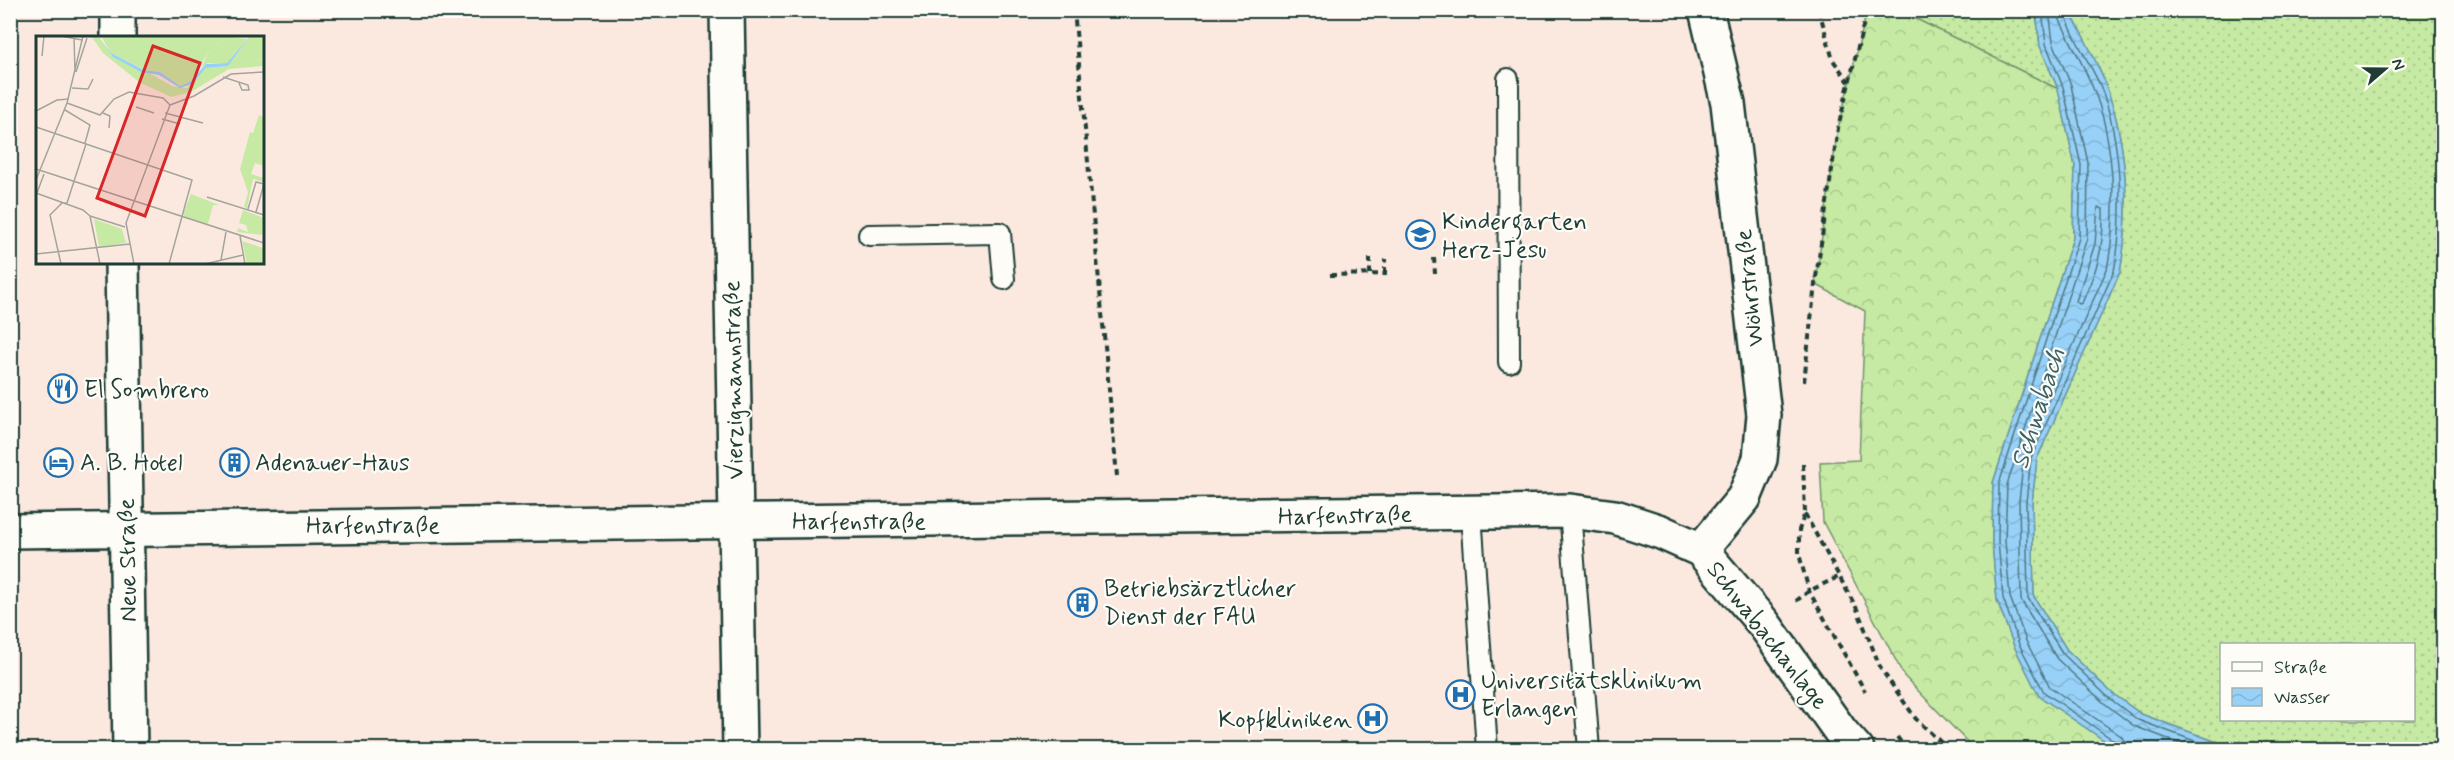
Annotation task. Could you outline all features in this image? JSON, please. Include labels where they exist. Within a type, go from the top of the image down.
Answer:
[{"type":"street","points":[[118,10],[118,36]]},
{"type":"street","name":"Vierzigmannstraße","points":[[727,10],[740,750]]},
{"type":"street","name":"Wöhrstraße","points":[[1701,550],[1744,498],[1760,459],[1764,415],[1728,103],[1706,10]]},
{"type":"street","name":"Neue Straße","points":[[122,264],[130,750]]},
{"type":"street","name":"Harfenstraße","points":[[10,531],[1570,512],[1615,517],[1661,532],[1701,550]]},
{"type":"street","name":"Schwabachanlage","points":[[1701,550],[1764,624],[1841,732],[1857,750]]},
{"type":"lane","points":[[1508,80],[1509,362]]},
{"type":"lane","points":[[870,235],[1000,233],[1004,279]]},
{"type":"lane","points":[[1570,512],[1589,750]]},
{"type":"lane","points":[[1471,513],[1487,750]]},
{"type":"path","points":[[1074,10],[1121,519]]},
{"type":"path","points":[[1819,10],[1833,60],[1849,83]]},
{"type":"path","points":[[1803,392],[1815,284],[1838,128],[1868,10]]},
{"type":"path","points":[[1370,258],[1370,274]]},
{"type":"path","points":[[1434,258],[1435,274]]},
{"type":"path","points":[[1330,275],[1385,275],[1385,259]]},
{"type":"path","points":[[1871,700],[1809,591],[1798,554],[1799,530],[1805,513],[1857,609],[1881,669],[1897,695],[1916,719],[1949,750]]},
{"type":"path","points":[[1809,591],[1840,576]]},
{"type":"path","points":[[1895,735],[1907,750]]},
{"type":"green space","points":[[1867,11],[1900,11],[2058,89],[2075,166],[2073,238],[1993,483],[1992,542],[1997,600],[2014,646],[2039,696],[2117,749],[1974,749],[1904,676],[1823,522],[1820,462],[1859,460],[1865,311],[1815,284],[1838,128]]},
{"type":"green space","points":[[1900,11],[2036,11],[2040,46],[2058,89]]},
{"type":"green space","points":[[2070,11],[2443,11],[2443,749],[2236,749],[2141,714],[2112,693],[2067,650],[2034,597],[2032,502],[2037,459],[2120,272],[2123,249],[2126,202],[2123,154],[2113,108],[2098,67]]},
{"type":"water","name":"Schwabach","points":[[2036,11],[2070,11],[2094,57],[2106,86],[2119,130],[2126,202],[2120,272],[2037,459],[2032,502],[2034,597],[2067,650],[2112,693],[2141,714],[2236,749],[2117,749],[2039,696],[2014,646],[1997,600],[1992,542],[1993,483],[2073,238],[2075,166],[2058,89],[2040,46]]},
{"type":"place","name":"Kindergarten Herz-Jesu","points":[[1421,235]]},
{"type":"place","name":"El Sombrero","points":[[63,389]]},
{"type":"place","name":"A. B. Hotel","points":[[59,462]]},
{"type":"place","name":"Adenauer-Haus","points":[[234,462]]},
{"type":"place","name":"Betriebsärztlicher Dienst der FAU","points":[[1083,602]]},
{"type":"place","name":"Universitätsklinikum Erlangen","points":[[1460,694]]},
{"type":"place","name":"Kopfkliniken","points":[[1373,719]]}]
